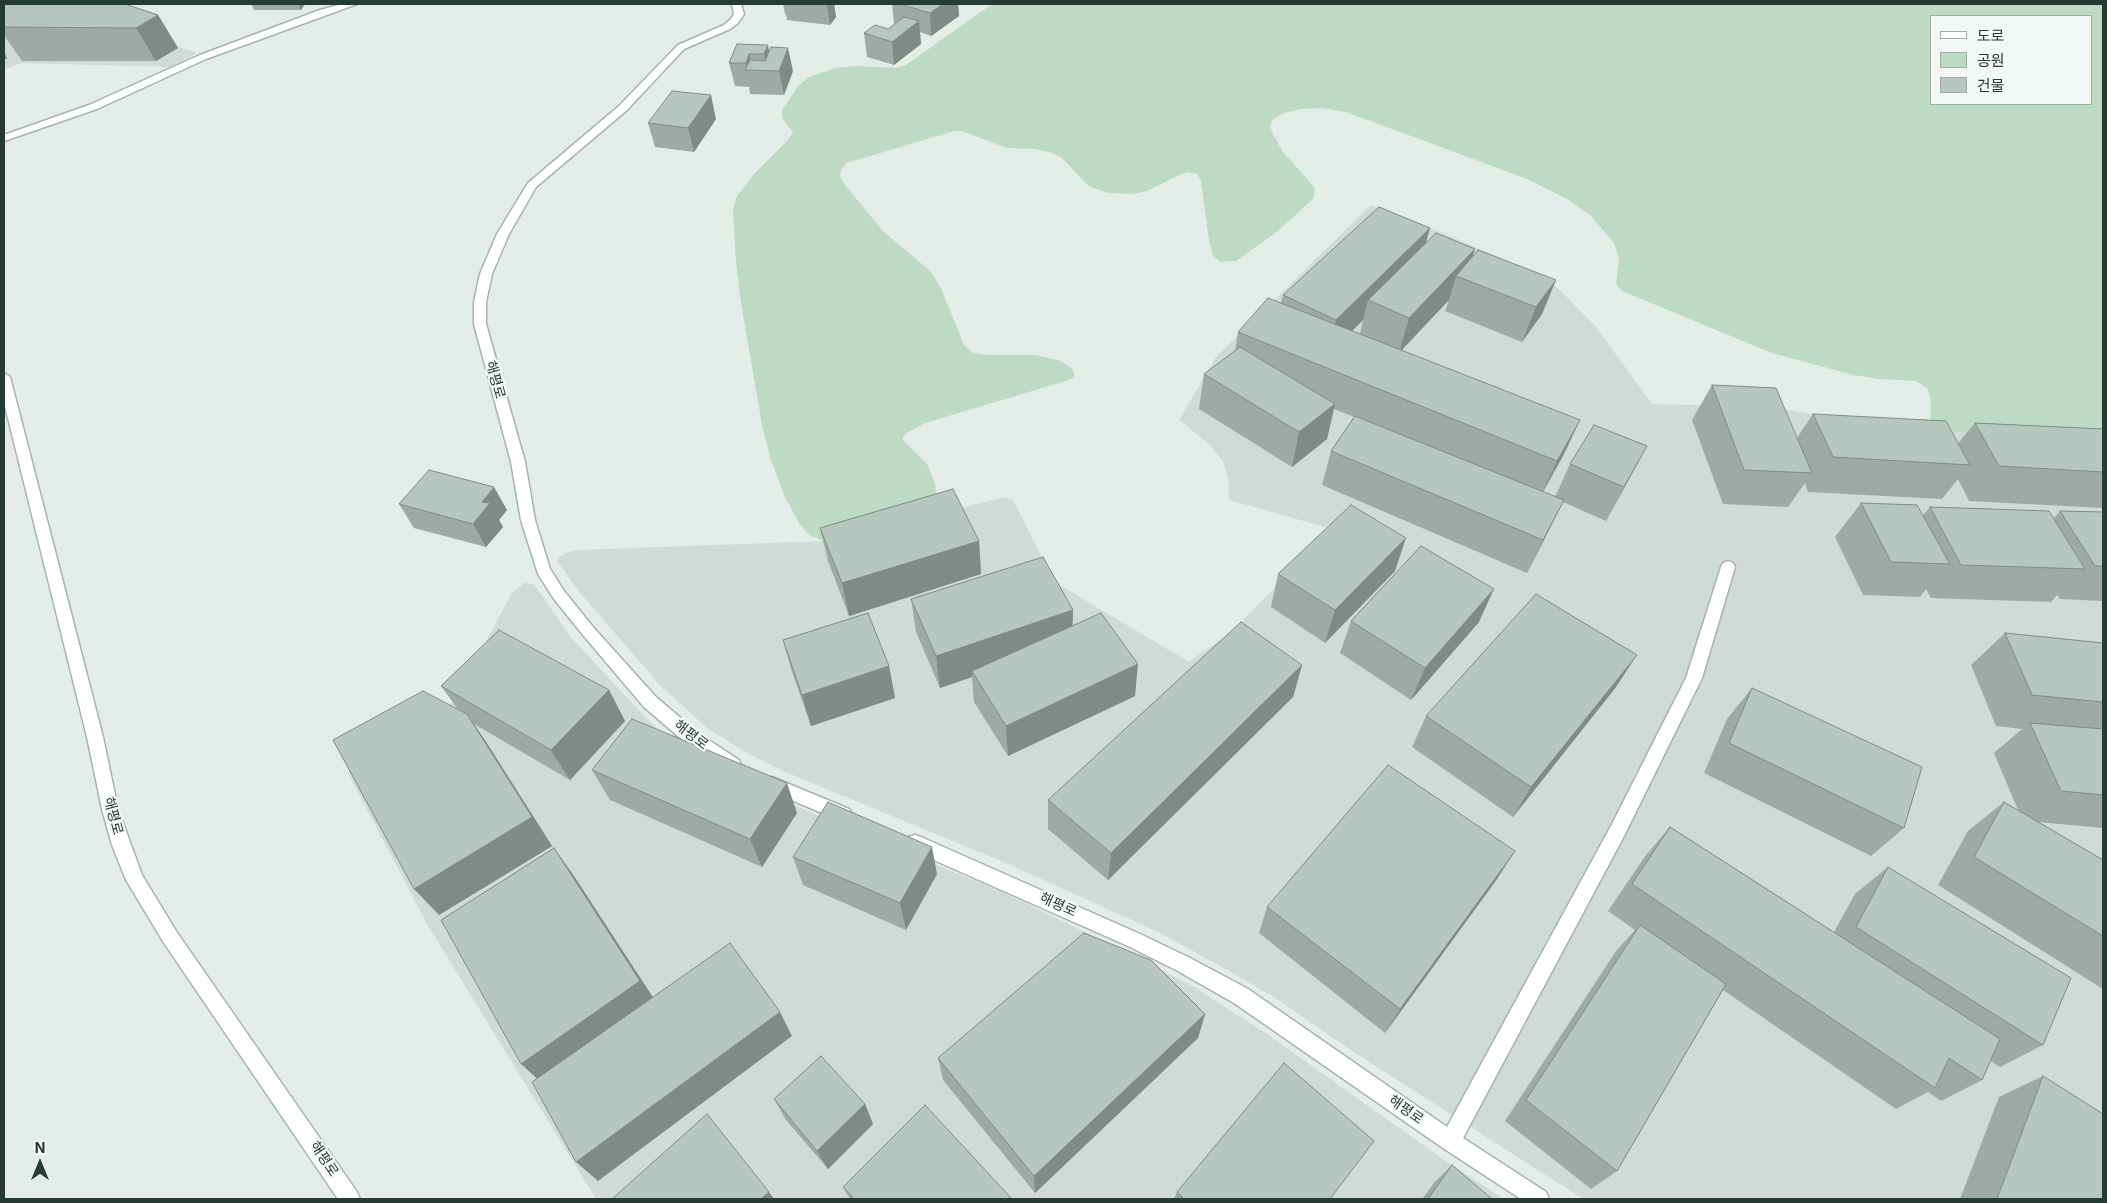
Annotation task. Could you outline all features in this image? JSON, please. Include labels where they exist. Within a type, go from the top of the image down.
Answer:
[{"type":"street","points":[[4,138],[93,107],[203,57],[323,12],[352,4]]},
{"type":"street","name":"해평로","points":[[736,4],[739,14],[735,21],[726,27],[681,47],[623,108],[532,185],[503,234],[486,274],[480,302],[480,324],[518,462],[528,520],[543,570],[559,595],[588,631],[650,702],[692,738],[745,770]]},
{"type":"street","name":"해평로","points":[[4,377],[94,736],[110,809],[121,845],[135,880],[170,937],[350,1199]]},
{"type":"street","points":[[1450,1141],[1617,832],[1694,678],[1728,567]]},
{"type":"street","points":[[760,778],[858,820]]},
{"type":"street","name":"해평로","points":[[904,839],[1072,912],[1200,973],[1241,996],[1450,1141],[1539,1199]]},
{"type":"shaded area","points":[[4,4],[68,9],[197,53],[170,67],[21,63],[4,70]]},
{"type":"shaded area","points":[[1371,205],[1441,232],[1505,260],[1540,276],[1559,289],[1596,327],[1652,404],[1774,407],[1889,429],[1957,430],[2016,435],[2103,448],[2103,1199],[1583,1199],[1346,1047],[1277,999],[1158,932],[1006,863],[783,771],[747,753],[708,729],[660,685],[581,594],[557,561],[565,553],[578,550],[824,541],[1005,497],[1014,501],[1053,581],[1189,662],[1235,629],[1332,529],[1229,500],[1228,477],[1222,460],[1209,444],[1179,420],[1216,357]]},
{"type":"shaded area","points":[[524,583],[534,584],[570,636],[642,714],[667,738],[736,780],[1002,892],[1141,959],[1194,987],[1267,1034],[1443,1159],[1504,1199],[596,1199],[427,924],[348,773],[350,768],[450,705],[512,593]]},
{"type":"green space","points":[[992,4],[2103,4],[2103,448],[2016,435],[1930,430],[1931,400],[1927,388],[1916,381],[1878,379],[1854,375],[1772,353],[1622,291],[1616,284],[1619,259],[1614,243],[1590,215],[1567,199],[1527,179],[1346,112],[1322,108],[1300,109],[1273,119],[1270,126],[1273,134],[1283,152],[1315,188],[1314,198],[1278,231],[1236,261],[1221,262],[1213,256],[1201,181],[1197,174],[1188,172],[1181,174],[1147,191],[1132,194],[1108,193],[1090,187],[1061,157],[1049,152],[1035,149],[1007,148],[962,131],[954,131],[847,163],[841,169],[840,176],[845,185],[883,231],[930,271],[940,286],[964,345],[973,353],[988,355],[1035,355],[1058,360],[1072,368],[1075,376],[1069,380],[925,423],[906,433],[902,439],[927,464],[935,484],[937,500],[824,541],[809,535],[799,523],[785,497],[771,460],[763,430],[741,303],[736,262],[733,209],[737,196],[754,174],[789,139],[793,132],[782,118],[782,110],[799,85],[809,77],[836,68],[856,66],[897,68],[906,65]]},
{"type":"building","points":[[4,4],[125,4],[158,15],[136,28],[4,27]]},
{"type":"building","points":[[900,4],[943,4],[930,13]]},
{"type":"building","points":[[904,17],[919,21],[892,42],[864,33],[875,25],[888,29]]},
{"type":"building","points":[[737,44],[768,45],[764,54],[749,54],[746,63],[729,63]]},
{"type":"building","points":[[771,47],[788,48],[779,71],[745,70],[750,60],[765,61]]},
{"type":"building","points":[[672,91],[711,95],[688,128],[648,123]]},
{"type":"building","points":[[1379,207],[1430,228],[1336,320],[1283,295]]},
{"type":"building","points":[[1436,233],[1475,249],[1409,318],[1368,300]]},
{"type":"building","points":[[1478,250],[1556,280],[1536,307],[1456,276]]},
{"type":"building","points":[[1268,298],[1580,420],[1557,461],[1238,332]]},
{"type":"building","points":[[1240,347],[1335,404],[1299,432],[1204,374]]},
{"type":"building","points":[[1712,385],[1776,388],[1812,473],[1744,470]]},
{"type":"building","points":[[1813,414],[1946,421],[1970,465],[1833,457]]},
{"type":"building","points":[[1355,416],[1564,500],[1543,540],[1331,451]]},
{"type":"building","points":[[1975,423],[2103,429],[2103,472],[1999,466]]},
{"type":"building","points":[[1594,425],[1647,446],[1624,487],[1570,464]]},
{"type":"building","points":[[429,470],[494,487],[482,502],[490,503],[473,524],[399,504]]},
{"type":"building","points":[[953,489],[979,541],[842,583],[820,528]]},
{"type":"building","points":[[1861,503],[1917,505],[1950,564],[1891,562]]},
{"type":"building","points":[[1351,505],[1406,538],[1335,610],[1278,574]]},
{"type":"building","points":[[1930,507],[2049,511],[2085,569],[1961,565]]},
{"type":"building","points":[[2060,511],[2103,512],[2103,566],[2095,566]]},
{"type":"building","points":[[1421,546],[1494,589],[1425,668],[1351,621]]},
{"type":"building","points":[[1043,557],[1073,610],[936,656],[911,599]]},
{"type":"building","points":[[1536,594],[1637,655],[1531,787],[1426,716]]},
{"type":"building","points":[[868,613],[889,666],[802,695],[783,640]]},
{"type":"building","points":[[1101,613],[1138,664],[1006,726],[972,671]]},
{"type":"building","points":[[1241,622],[1302,665],[1111,853],[1048,800]]},
{"type":"building","points":[[499,630],[609,690],[551,750],[441,686]]},
{"type":"building","points":[[2005,633],[2103,643],[2103,702],[2032,695]]},
{"type":"building","points":[[1752,688],[1922,767],[1904,828],[1729,743]]},
{"type":"building","points":[[423,691],[467,714],[532,817],[414,889],[333,740]]},
{"type":"building","points":[[632,719],[787,783],[750,839],[592,770]]},
{"type":"building","points":[[2030,723],[2103,729],[2103,795],[2061,791]]},
{"type":"building","points":[[1388,765],[1515,851],[1400,1009],[1267,907]]},
{"type":"building","points":[[828,802],[932,847],[900,903],[793,857]]},
{"type":"building","points":[[2004,802],[2103,860],[2103,936],[1974,857]]},
{"type":"building","points":[[1670,827],[2000,1039],[1982,1080],[1949,1058],[1935,1088],[1632,884]]},
{"type":"building","points":[[554,848],[640,981],[521,1064],[441,920]]},
{"type":"building","points":[[1888,867],[2071,978],[2043,1045],[1856,927]]},
{"type":"building","points":[[1640,925],[1726,984],[1617,1171],[1526,1100]]},
{"type":"building","points":[[1084,933],[1151,960],[1205,1014],[1034,1176],[938,1058]]},
{"type":"building","points":[[730,943],[780,1012],[576,1162],[532,1082]]},
{"type":"building","points":[[821,1056],[865,1104],[817,1151],[774,1099]]},
{"type":"building","points":[[1284,1063],[1374,1141],[1330,1199],[1184,1199],[1177,1192]]},
{"type":"building","points":[[2043,1076],[2103,1114],[2103,1199],[1997,1199]]},
{"type":"building","points":[[925,1105],[1012,1199],[854,1199],[843,1187]]},
{"type":"building","points":[[707,1114],[769,1192],[761,1199],[612,1199]]},
{"type":"building","points":[[1452,1165],[1492,1199],[1428,1199]]}]
